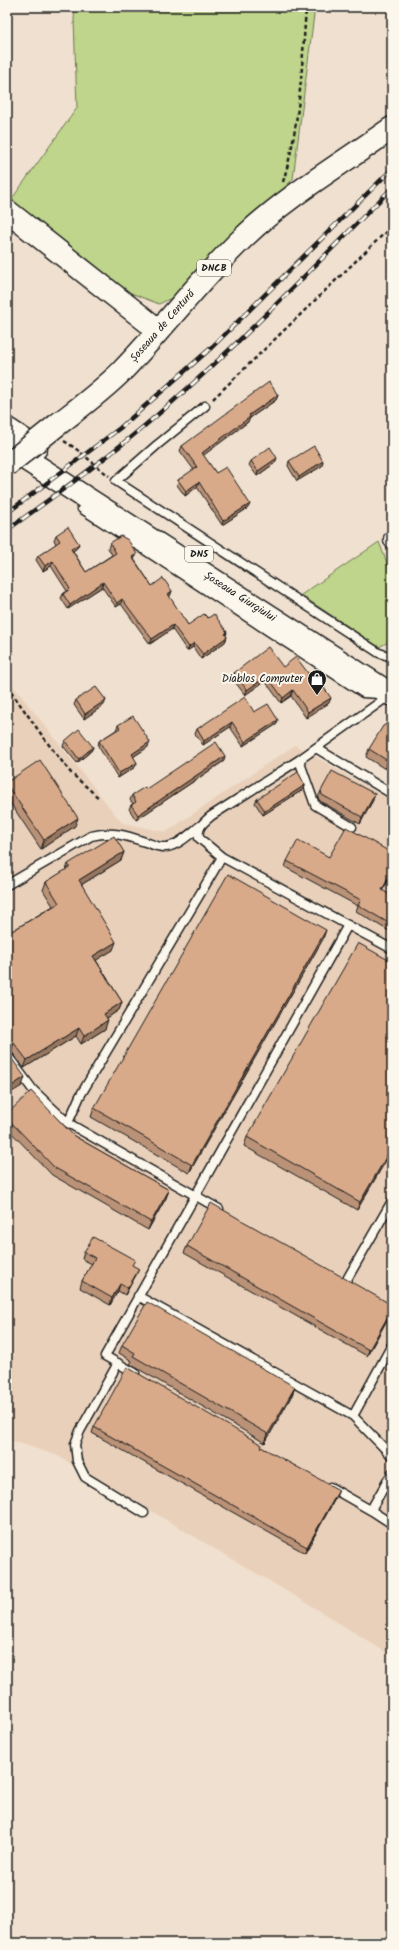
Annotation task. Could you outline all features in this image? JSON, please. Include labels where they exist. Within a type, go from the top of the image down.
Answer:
[{"type":"main road","name":"Șoseaua de Centură","points":[[7,465],[104,388],[135,357],[213,268],[274,209],[392,128]]},
{"type":"main road","points":[[7,211],[158,330]]},
{"type":"main road","name":"Șoseaua Giurgiului","points":[[7,429],[392,689]]},
{"type":"main road","name":"Șoseaua Giurgiului","points":[[7,447],[392,689]]},
{"type":"lane","points":[[205,406],[116,481],[379,653],[392,657]]},
{"type":"lane","points":[[82,509],[363,693],[392,689]]},
{"type":"lane","points":[[7,885],[91,836],[106,833],[123,835],[158,846],[167,847],[175,844],[211,816],[316,748],[392,689]]},
{"type":"lane","points":[[316,748],[392,794]]},
{"type":"lane","points":[[299,760],[315,806],[352,827]]},
{"type":"lane","points":[[200,826],[198,832],[199,838],[222,857],[392,950]]},
{"type":"lane","points":[[68,1123],[80,1096],[222,857]]},
{"type":"lane","points":[[145,1379],[105,1356],[194,1195],[348,925]]},
{"type":"lane","points":[[7,1055],[34,1090],[68,1123],[229,1215]]},
{"type":"lane","points":[[346,1281],[392,1201]]},
{"type":"lane","points":[[138,1296],[353,1416],[392,1456]]},
{"type":"lane","points":[[353,1416],[392,1345]]},
{"type":"lane","points":[[118,1363],[80,1431],[76,1444],[77,1461],[84,1477],[144,1513]]},
{"type":"lane","points":[[372,1511],[373,1506],[392,1474]]},
{"type":"lane","points":[[324,1483],[392,1524]]},
{"type":"path","points":[[274,209],[286,172],[294,133],[301,86],[306,7]]},
{"type":"path","points":[[205,406],[392,226]]},
{"type":"path","points":[[7,686],[71,773],[100,799]]},
{"type":"shaded area","points":[[7,678],[122,823],[166,832],[295,745],[392,801],[392,1656],[310,1605],[58,1456],[7,1439]]},
{"type":"green space","points":[[75,7],[315,7],[293,179],[182,293],[159,304],[113,286],[11,200],[77,108],[74,19]]},
{"type":"green space","points":[[379,542],[392,576],[392,640],[379,647],[301,595]]},
{"type":"building","points":[[269,382],[278,395],[249,415],[250,417],[202,453],[216,473],[226,467],[250,504],[223,521],[199,482],[186,491],[178,480],[197,467],[182,446]]},
{"type":"building","points":[[314,446],[323,461],[299,477],[289,461]]},
{"type":"building","points":[[270,447],[277,458],[258,471],[251,461]]},
{"type":"building","points":[[68,527],[79,544],[71,549],[86,572],[116,553],[110,543],[121,536],[128,540],[137,554],[132,557],[152,586],[163,578],[172,591],[168,594],[188,625],[204,614],[208,618],[214,614],[227,632],[225,634],[227,637],[203,654],[194,643],[189,647],[173,625],[152,639],[122,599],[117,603],[103,582],[70,605],[63,594],[70,589],[53,561],[45,566],[38,556],[60,541],[56,535]]},
{"type":"building","points":[[268,647],[283,667],[296,657],[314,681],[318,679],[331,698],[308,712],[293,690],[283,698],[267,676],[247,690],[234,673]]},
{"type":"building","points":[[96,687],[106,700],[85,714],[76,700]]},
{"type":"building","points":[[245,697],[254,712],[268,704],[278,720],[245,742],[232,722],[204,741],[197,729]]},
{"type":"building","points":[[133,716],[150,742],[132,754],[137,763],[119,773],[99,741],[120,728],[118,725]]},
{"type":"building","points":[[392,722],[392,755],[388,761],[369,749],[383,726]]},
{"type":"building","points":[[79,729],[93,747],[79,759],[65,741]]},
{"type":"building","points":[[216,742],[225,756],[138,815],[131,805],[136,802],[132,795],[145,787],[146,789]]},
{"type":"building","points":[[40,760],[78,818],[44,840],[7,785],[7,782]]},
{"type":"building","points":[[332,771],[375,794],[362,817],[322,795],[321,791]]},
{"type":"building","points":[[298,772],[305,785],[265,811],[257,799]]},
{"type":"building","points":[[346,827],[392,853],[392,871],[382,890],[392,896],[392,925],[358,905],[361,900],[287,861],[298,840],[329,857]]},
{"type":"building","points":[[114,836],[124,852],[79,880],[116,942],[93,956],[122,1002],[104,1014],[108,1020],[84,1036],[79,1028],[27,1060],[14,1043],[7,1042],[7,934],[59,903],[46,882],[70,867],[68,864]]},
{"type":"building","points":[[228,874],[326,930],[192,1165],[94,1108]]},
{"type":"building","points":[[358,943],[392,962],[392,1147],[360,1202],[247,1137]]},
{"type":"building","points":[[7,1052],[25,1077],[7,1089]]},
{"type":"building","points":[[31,1091],[74,1136],[169,1190],[151,1222],[55,1168],[7,1118],[7,1114]]},
{"type":"building","points":[[211,1203],[392,1305],[392,1309],[369,1350],[187,1246]]},
{"type":"building","points":[[93,1237],[135,1260],[132,1265],[139,1269],[128,1288],[120,1284],[112,1298],[82,1281],[95,1258],[84,1252]]},
{"type":"building","points":[[147,1302],[295,1387],[268,1434],[133,1356],[135,1353],[122,1345]]},
{"type":"building","points":[[127,1367],[262,1445],[261,1447],[339,1490],[307,1547],[94,1427]]},
{"type":"railway","points":[[7,513],[120,428],[211,348],[392,169]]},
{"type":"railway","points":[[7,530],[101,461],[199,378],[264,316],[392,188]]},
{"type":"place","name":"Diablos Computer","points":[[317,696]]}]
